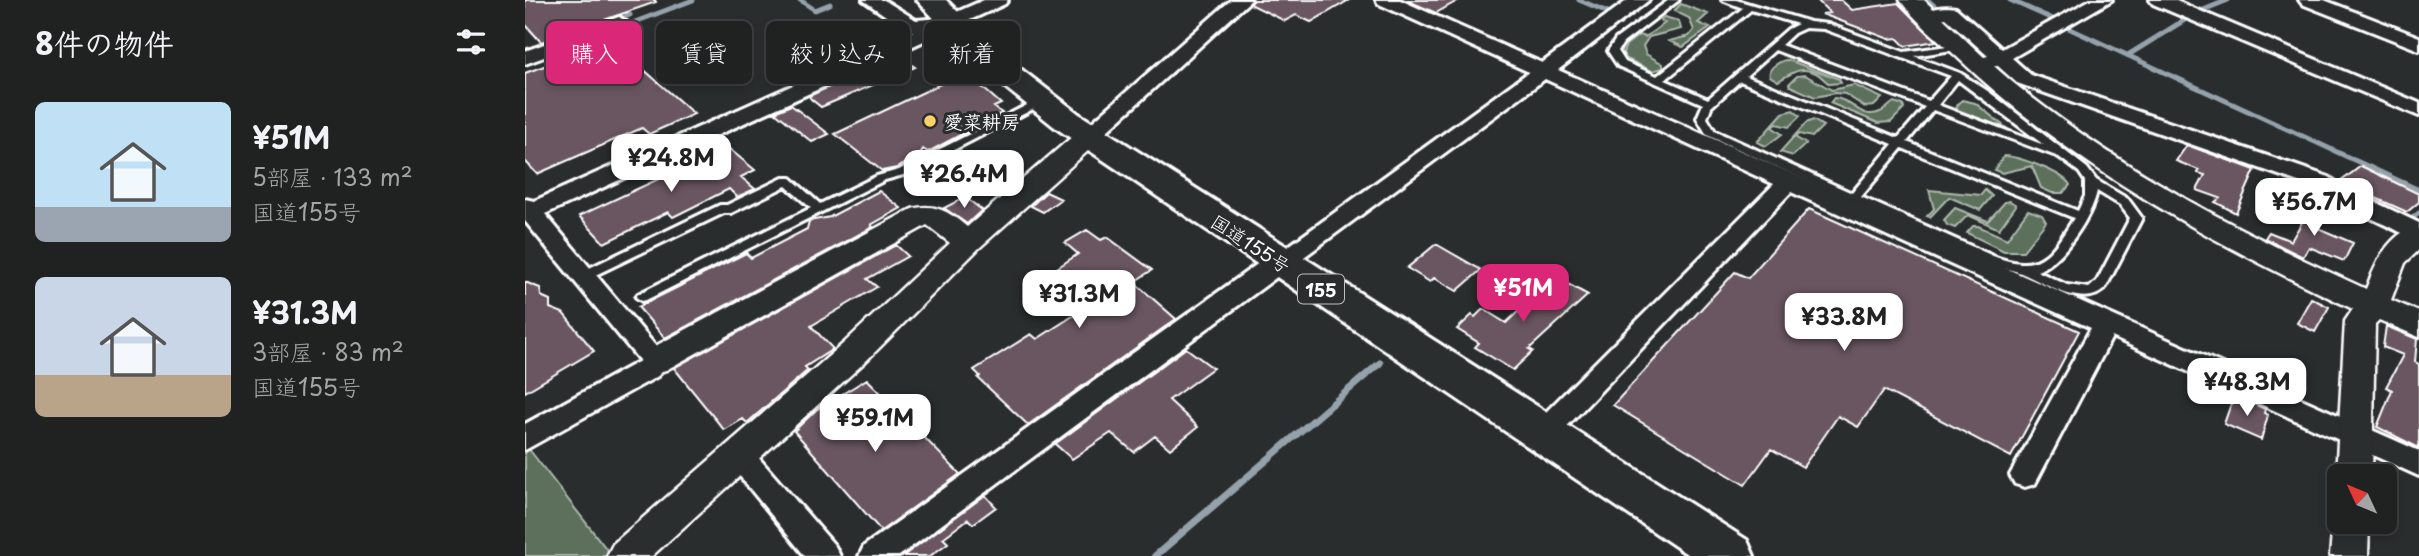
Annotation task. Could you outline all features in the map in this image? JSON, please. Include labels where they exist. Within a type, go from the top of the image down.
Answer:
[{"type":"highway","name":"国道155号","points":[[941,11],[967,42],[1039,102],[1730,556]]},
{"type":"street","points":[[872,0],[913,26],[941,11]]},
{"type":"street","points":[[655,361],[527,210],[941,11],[999,0]]},
{"type":"street","points":[[626,556],[856,352],[968,242],[1242,0]]},
{"type":"street","points":[[1385,0],[2419,464]]},
{"type":"street","points":[[875,556],[1640,0]]},
{"type":"street","points":[[1985,64],[2103,0]]},
{"type":"street","points":[[2159,0],[2419,110]]},
{"type":"street","points":[[2308,0],[2419,44]]},
{"type":"street","points":[[1931,11],[1950,12],[1985,64],[2321,182],[2335,192],[2419,234],[2398,251],[2374,306],[2360,321],[2355,464]]},
{"type":"street","points":[[1931,11],[1959,46],[1985,64],[2052,125],[2131,180],[2229,236],[2419,325]]},
{"type":"street","points":[[525,58],[546,50]]},
{"type":"street","points":[[1542,434],[1788,182]]},
{"type":"street","points":[[525,438],[649,369],[655,361],[922,216],[935,216],[968,242]]},
{"type":"street","points":[[2025,475],[2106,324]]},
{"type":"street","points":[[740,456],[824,556]]},
{"type":"street","points":[[2349,556],[2350,534]]},
{"type":"lane","points":[[1675,0],[1619,41],[1613,51],[1621,64],[1710,103]]},
{"type":"lane","points":[[1726,0],[1808,24],[1825,26],[1903,54],[1985,64]]},
{"type":"lane","points":[[1659,80],[1750,7]]},
{"type":"lane","points":[[1808,24],[1791,31],[1706,106],[1702,118],[1707,128],[1718,138],[1989,259],[2020,268],[2065,289],[2089,292],[2097,290],[2136,218],[2124,202],[2091,183],[2073,160],[1985,93],[1985,64]]},
{"type":"lane","points":[[1774,46],[2073,160]]},
{"type":"lane","points":[[1903,54],[1959,46]]},
{"type":"lane","points":[[1853,198],[1931,106],[1985,64]]},
{"type":"lane","points":[[1739,77],[2079,216]]},
{"type":"lane","points":[[642,297],[881,178],[903,172],[1039,102]]},
{"type":"lane","points":[[583,276],[724,208],[727,210],[787,181],[819,209]]},
{"type":"lane","points":[[2020,268],[2033,268],[2051,261],[2091,197],[2091,183]]},
{"type":"green space","points":[[1681,4],[1708,14],[1698,23],[1710,28],[1683,47],[1669,41],[1689,36],[1694,30],[1689,18],[1674,11]]},
{"type":"green space","points":[[1664,17],[1679,21],[1681,29],[1649,37],[1643,46],[1646,54],[1663,64],[1663,68],[1652,71],[1625,58],[1623,52],[1626,45],[1639,35],[1645,37],[1665,23],[1660,20]]},
{"type":"green space","points":[[1788,60],[1839,79],[1841,83],[1830,84],[1816,73],[1805,70],[1796,71],[1778,81],[1770,76],[1775,65]]},
{"type":"green space","points":[[1805,75],[1832,90],[1854,85],[1882,98],[1874,106],[1865,107],[1845,94],[1815,97],[1790,86],[1797,76]]},
{"type":"green space","points":[[1834,98],[1846,101],[1867,114],[1882,111],[1894,102],[1903,105],[1904,109],[1891,122],[1878,123],[1830,103]]},
{"type":"green space","points":[[1962,100],[1975,103],[2009,130],[1958,110],[1956,107]]},
{"type":"green space","points":[[1793,110],[1800,116],[1789,127],[1776,124],[1772,127],[1782,134],[1766,146],[1757,142],[1783,113]]},
{"type":"green space","points":[[1813,120],[1823,126],[1812,137],[1799,134],[1795,137],[1806,144],[1793,156],[1780,152],[1806,123]]},
{"type":"green space","points":[[2004,156],[2040,166],[2059,175],[2070,185],[2063,193],[2052,193],[2041,188],[2032,166],[2002,173],[1994,170]]},
{"type":"green space","points":[[1929,190],[1981,195],[1985,190],[1992,196],[1980,210],[1949,197],[1930,217],[1927,216],[1934,209]]},
{"type":"green space","points":[[2010,201],[2016,205],[1999,229],[1968,215],[1955,228],[1947,225],[1944,220],[1955,208],[1988,221],[2005,202]]},
{"type":"green space","points":[[2028,210],[2042,215],[2046,222],[2023,251],[2004,251],[1967,233],[1973,226],[1978,226],[2007,239]]},
{"type":"green space","points":[[525,444],[611,555],[610,556],[525,556]]},
{"type":"building","points":[[525,0],[656,2],[601,21],[546,21],[546,40],[541,42],[525,24]]},
{"type":"building","points":[[1254,0],[1349,0],[1311,22],[1296,15],[1285,21],[1250,4]]},
{"type":"building","points":[[1406,0],[1459,0],[1436,13]]},
{"type":"building","points":[[1817,0],[1841,0],[1852,10],[1898,3],[1936,41],[1905,46],[1897,38],[1889,39],[1822,14],[1830,13]]},
{"type":"building","points":[[546,65],[546,84],[642,84],[642,68],[656,80],[656,84],[660,84],[694,114],[649,134],[642,128],[537,174],[525,161],[525,73]]},
{"type":"building","points":[[836,84],[875,84],[821,107],[809,96]]},
{"type":"building","points":[[941,84],[978,84],[1001,104],[994,107],[1002,113],[928,152],[923,149],[918,157],[897,168],[882,171],[835,134]]},
{"type":"building","points":[[791,105],[829,134],[812,142],[775,112]]},
{"type":"building","points":[[2187,145],[2255,170],[2236,213],[2215,202],[2220,198],[2197,190],[2205,175],[2176,161]]},
{"type":"building","points":[[727,147],[755,170],[741,177],[755,189],[737,197],[729,189],[673,217],[668,212],[604,243],[579,216]]},
{"type":"building","points":[[2361,166],[2419,194],[2419,202],[2407,212],[2340,182]]},
{"type":"building","points":[[879,191],[901,208],[871,225],[873,227],[665,338],[638,307],[746,253],[751,258],[807,229],[809,221],[830,217]]},
{"type":"building","points":[[1046,192],[1061,199],[1043,212],[1031,206]]},
{"type":"building","points":[[965,197],[982,210],[967,224],[944,208]]},
{"type":"building","points":[[2312,205],[2327,212],[2318,228],[2353,243],[2344,261],[2309,247],[2303,257],[2265,238],[2269,232],[2291,241]]},
{"type":"building","points":[[1809,209],[2079,331],[2011,457],[1884,390],[1858,427],[1838,416],[1803,467],[1771,449],[1745,485],[1613,405],[1735,272],[1748,278]]},
{"type":"building","points":[[1087,230],[1101,240],[1107,237],[1152,270],[1134,282],[1176,319],[1028,425],[978,378],[980,376],[974,370],[1031,334],[1037,339],[1079,312],[1069,304],[1075,300],[1045,276],[1078,254],[1065,243]]},
{"type":"building","points":[[1436,244],[1481,270],[1457,291],[1434,278],[1430,282],[1407,268]]},
{"type":"building","points":[[896,245],[908,256],[867,279],[877,287],[811,326],[833,349],[805,367],[808,370],[747,423],[743,419],[724,430],[674,368]]},
{"type":"building","points":[[1555,277],[1588,295],[1529,349],[1533,351],[1513,370],[1475,347],[1479,343],[1457,329],[1483,309],[1506,323]]},
{"type":"building","points":[[525,282],[540,288],[541,296],[550,300],[550,308],[563,313],[594,351],[525,392]]},
{"type":"building","points":[[2311,298],[2329,307],[2315,332],[2297,323]]},
{"type":"building","points":[[2386,326],[2417,339],[2415,362],[2419,364],[2419,448],[2377,427],[2392,390],[2386,387],[2403,355],[2383,347]]},
{"type":"building","points":[[1186,348],[1213,368],[1169,400],[1198,427],[1170,449],[1155,436],[1134,452],[1111,433],[1072,459],[1055,444]]},
{"type":"building","points":[[867,379],[960,474],[881,531],[794,431],[816,410]]},
{"type":"building","points":[[2234,395],[2265,409],[2264,413],[2268,415],[2261,440],[2224,424]]},
{"type":"building","points":[[985,495],[996,507],[973,524],[968,519],[943,538],[948,543],[930,556],[903,556]]},
{"type":"waterway","points":[[612,0],[630,15],[615,20]]},
{"type":"waterway","points":[[638,21],[693,0]]},
{"type":"waterway","points":[[800,0],[815,10],[830,4]]},
{"type":"waterway","points":[[1579,0],[1615,15]]},
{"type":"waterway","points":[[1928,0],[1942,13]]},
{"type":"waterway","points":[[2010,0],[2055,20]]},
{"type":"waterway","points":[[2196,13],[2228,0]]},
{"type":"waterway","points":[[2128,55],[2191,16]]},
{"type":"waterway","points":[[2064,26],[2419,190]]},
{"type":"waterway","points":[[2410,220],[2419,213]]},
{"type":"waterway","points":[[1155,556],[1380,363]]},
{"type":"place","name":"愛菜耕房","points":[[930,121]]}]
